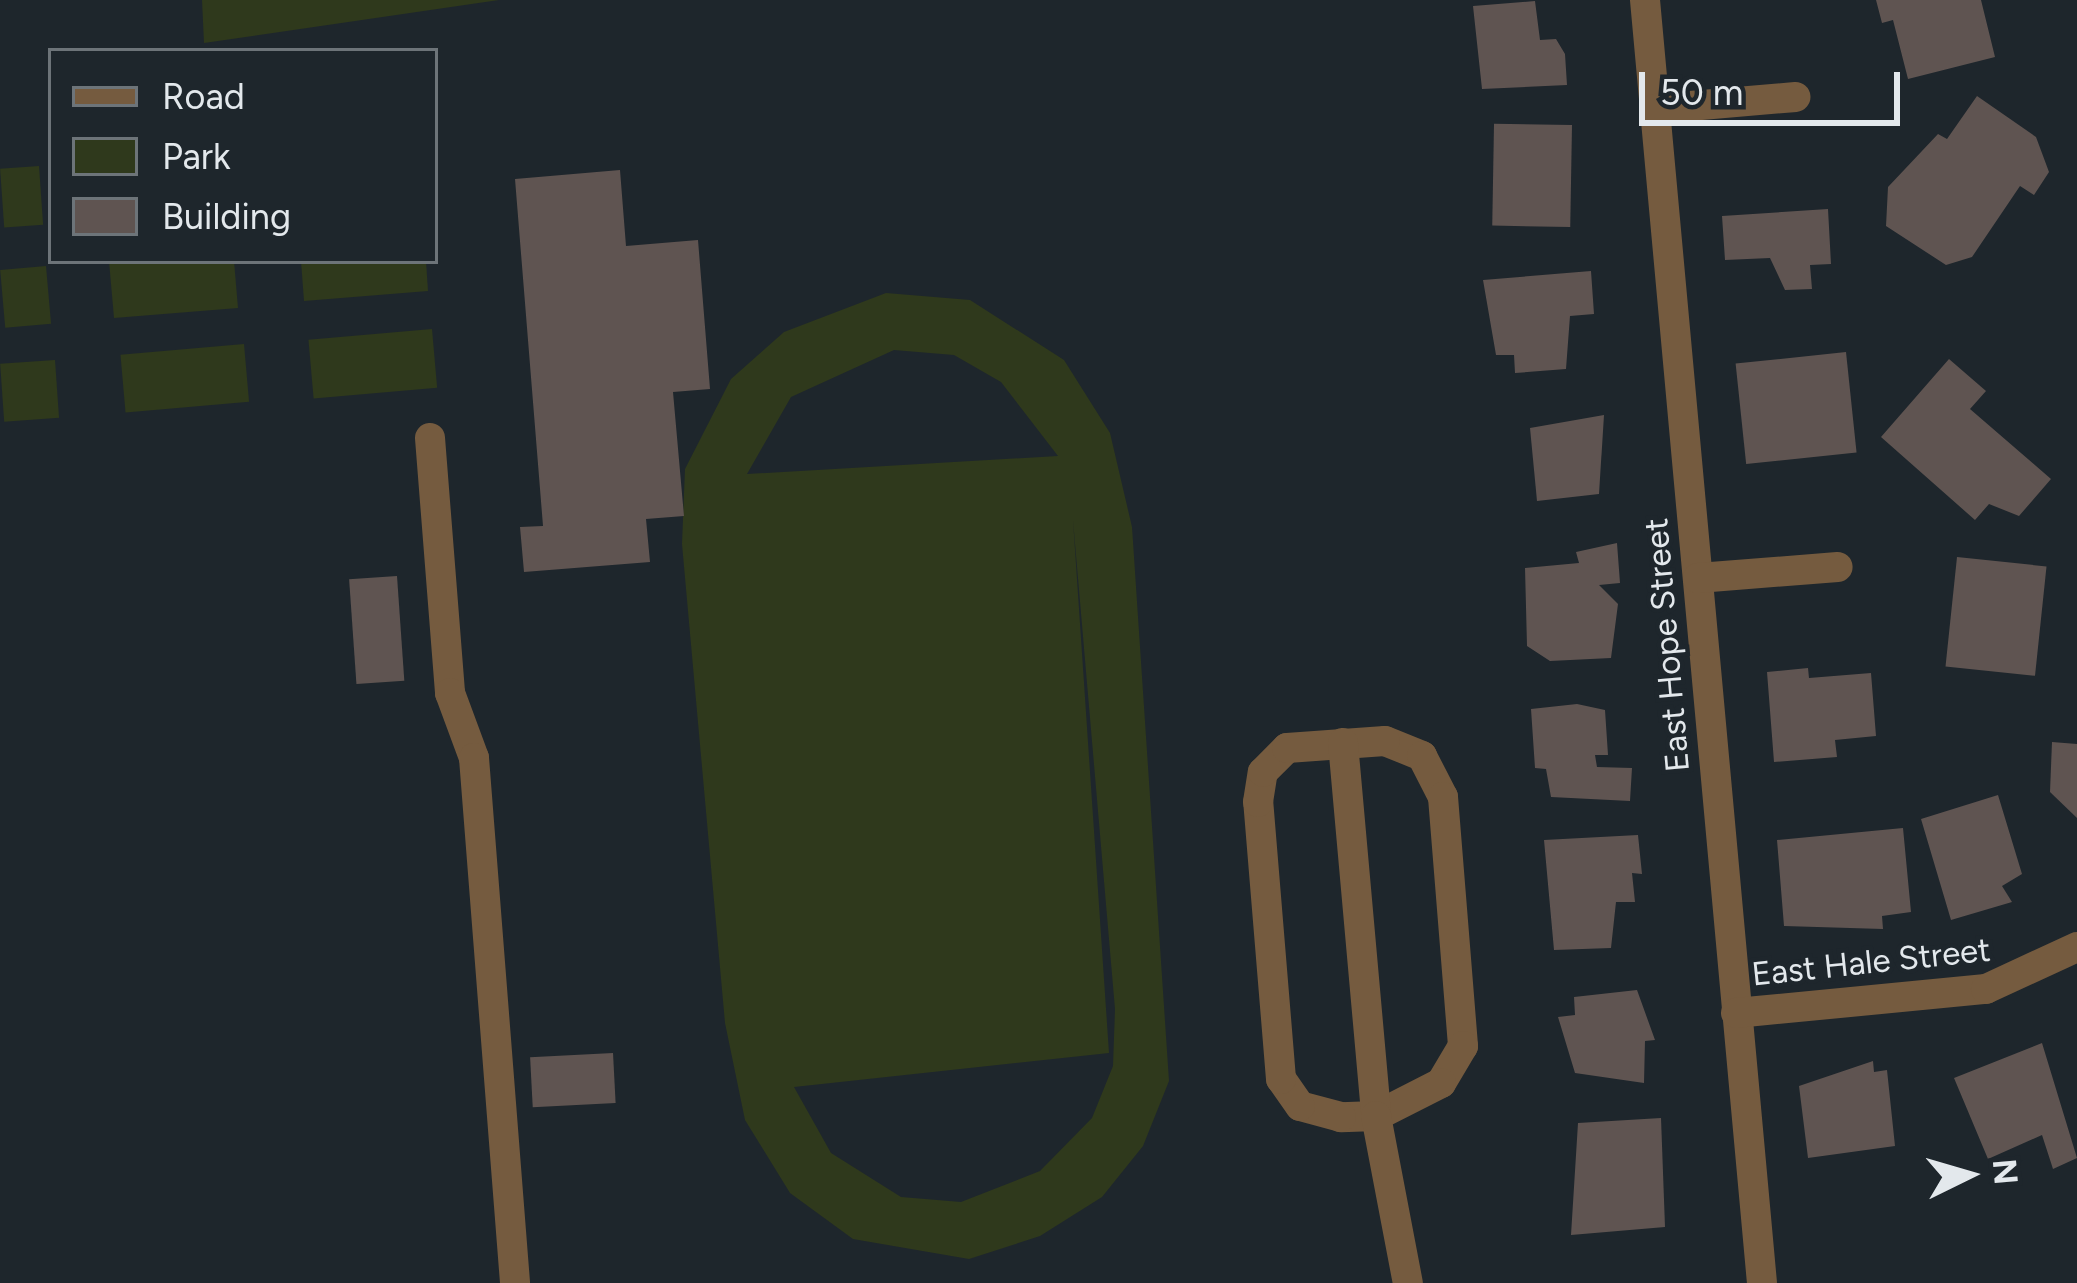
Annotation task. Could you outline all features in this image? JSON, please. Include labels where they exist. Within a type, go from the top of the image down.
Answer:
[{"type":"street","name":"East Hope Street","points":[[1645,0],[1762,1283]]},
{"type":"street","points":[[1655,109],[1795,97]]},
{"type":"street","points":[[430,438],[450,693],[474,758],[515,1283]]},
{"type":"street","points":[[1697,578],[1838,566]]},
{"type":"street","points":[[1385,741],[1423,756],[1443,797],[1463,1046],[1441,1083],[1376,1116],[1300,1106],[1281,1079],[1264,772],[1287,748],[1385,741]]},
{"type":"street","points":[[1342,743],[1376,1116],[1408,1283]]},
{"type":"street","name":"East Hale Street","points":[[1736,1013],[1986,989],[2077,947]]},
{"type":"green space","points":[[202,0],[499,0],[204,43]]},
{"type":"green space","points":[[39,166],[43,225],[4,228],[0,169]]},
{"type":"green space","points":[[109,264],[234,264],[238,308],[114,318]]},
{"type":"green space","points":[[301,264],[426,264],[428,291],[304,301]]},
{"type":"green space","points":[[46,266],[51,324],[5,328],[0,270]]},
{"type":"green space","points":[[886,293],[970,300],[1064,360],[1110,433],[1132,527],[1169,1081],[1143,1146],[1102,1197],[1040,1236],[969,1259],[853,1239],[790,1193],[745,1120],[725,1023],[682,544],[685,469],[731,379],[784,332]],"holes":[[[894,350],[954,355],[1001,382],[1058,456],[747,474],[791,397]],[[1073,520],[1115,1009],[1113,1066],[1092,1118],[1040,1171],[961,1202],[901,1197],[831,1153],[794,1087],[1109,1053]]]},
{"type":"green space","points":[[432,329],[437,388],[314,399],[308,340]]},
{"type":"green space","points":[[244,344],[249,402],[126,413],[120,355]]},
{"type":"green space","points":[[55,360],[59,418],[4,422],[0,364]]},
{"type":"building","points":[[1876,0],[1981,0],[1995,57],[1908,79],[1893,20],[1882,23]]},
{"type":"building","points":[[1535,1],[1540,40],[1556,39],[1565,54],[1567,85],[1482,89],[1473,6]]},
{"type":"building","points":[[1977,96],[2036,137],[2049,172],[2034,195],[2020,186],[1972,257],[1946,265],[1886,226],[1888,187],[1938,134],[1947,139]]},
{"type":"building","points":[[1494,124],[1572,125],[1570,227],[1492,226]]},
{"type":"building","points":[[620,170],[626,246],[698,240],[710,389],[673,392],[684,516],[646,519],[650,562],[524,572],[520,527],[543,526],[515,179]]},
{"type":"building","points":[[1828,209],[1831,264],[1810,265],[1812,289],[1785,290],[1770,258],[1725,260],[1722,216]]},
{"type":"building","points":[[1591,271],[1594,314],[1570,316],[1566,369],[1515,373],[1514,355],[1496,355],[1483,280]]},
{"type":"building","points":[[1846,352],[1857,452],[1746,464],[1736,364]]},
{"type":"building","points":[[1949,359],[1986,391],[1970,409],[2051,479],[2019,516],[1989,504],[1975,520],[1881,437]]},
{"type":"building","points":[[1604,415],[1599,494],[1537,501],[1530,428]]},
{"type":"building","points":[[1617,543],[1620,583],[1599,585],[1618,604],[1611,658],[1550,661],[1527,646],[1525,568],[1579,563],[1576,552]]},
{"type":"building","points":[[1957,557],[2047,566],[2035,676],[1946,666]]},
{"type":"building","points":[[397,576],[404,681],[356,684],[349,579]]},
{"type":"building","points":[[1808,668],[1809,678],[1871,673],[1876,736],[1835,740],[1837,757],[1774,762],[1767,672]]},
{"type":"building","points":[[1577,704],[1605,710],[1608,755],[1595,755],[1597,767],[1632,768],[1630,801],[1551,797],[1546,769],[1535,768],[1531,709]]},
{"type":"building","points":[[2052,742],[2077,744],[2077,818],[2050,792]]},
{"type":"building","points":[[1998,795],[2022,874],[2002,886],[2012,902],[1951,920],[1921,819]]},
{"type":"building","points":[[1903,828],[1911,912],[1882,916],[1883,929],[1784,926],[1777,840]]},
{"type":"building","points":[[1638,835],[1642,874],[1632,873],[1635,902],[1616,902],[1611,948],[1554,950],[1544,840]]},
{"type":"building","points":[[1637,990],[1655,1040],[1645,1041],[1644,1083],[1575,1073],[1558,1017],[1575,1015],[1574,997]]},
{"type":"building","points":[[2042,1043],[2077,1158],[2053,1169],[2042,1135],[1988,1159],[1954,1078]]},
{"type":"building","points":[[613,1053],[616,1103],[533,1107],[530,1057]]},
{"type":"building","points":[[1873,1061],[1874,1072],[1887,1070],[1895,1146],[1808,1158],[1799,1086]]},
{"type":"building","points":[[1661,1118],[1665,1227],[1571,1235],[1578,1123]]}]
